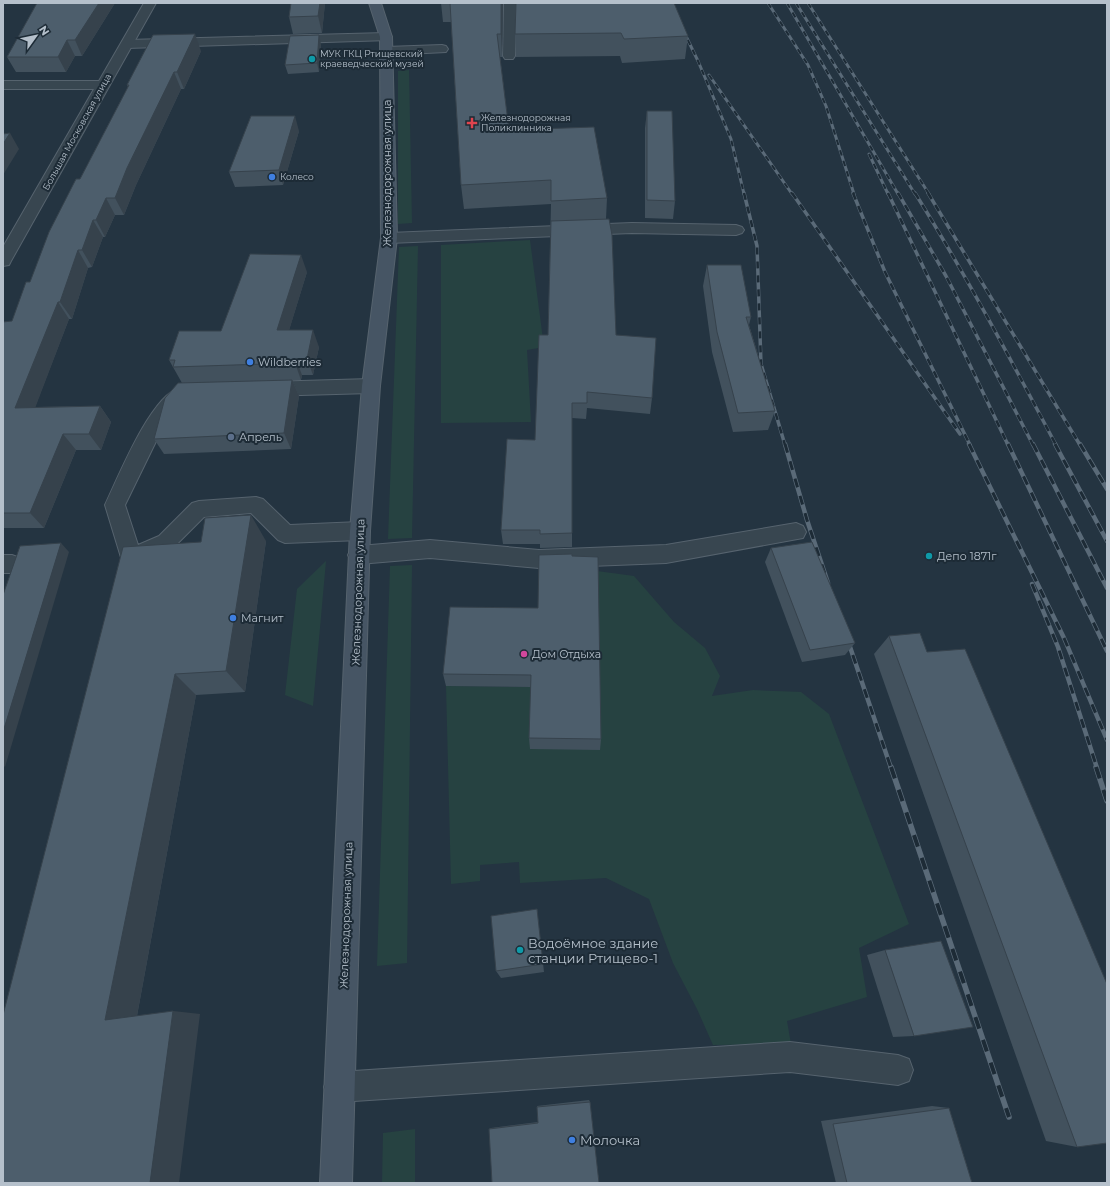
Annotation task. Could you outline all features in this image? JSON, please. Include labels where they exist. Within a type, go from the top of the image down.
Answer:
[{"type":"street","name":"Большая Московская улица","points":[[3,261],[150,3]]},
{"type":"street","name":"Железнодорожная улица","points":[[336,1183],[360,531],[371,386],[389,238],[386,44],[375,3]]},
{"type":"street","points":[[509,56],[510,3]]},
{"type":"street","points":[[127,44],[386,44],[442,50]]},
{"type":"street","points":[[3,85],[103,85]]},
{"type":"street","points":[[389,238],[632,228],[736,230]]},
{"type":"street","points":[[245,390],[371,386]]},
{"type":"street","points":[[198,391],[182,392],[157,419],[115,505],[128,570],[166,542],[199,509],[256,505],[286,534],[360,531]]},
{"type":"street","points":[[359,555],[430,549],[539,559],[666,554],[796,532]]},
{"type":"street","points":[[340,1087],[790,1057],[898,1070]]},
{"type":"green space","points":[[409,70],[412,223],[398,224],[398,71]]},
{"type":"green space","points":[[530,240],[544,347],[527,350],[531,422],[441,423],[441,245]]},
{"type":"green space","points":[[418,246],[412,538],[388,539],[399,247]]},
{"type":"green space","points":[[326,561],[313,706],[285,695],[297,589]]},
{"type":"green space","points":[[412,565],[407,963],[377,966],[390,566]]},
{"type":"green space","points":[[597,571],[634,576],[674,622],[705,648],[720,676],[712,696],[753,690],[801,692],[829,714],[909,924],[859,948],[867,997],[787,1021],[791,1044],[713,1045],[697,1009],[673,963],[649,899],[606,878],[520,883],[519,862],[480,865],[480,881],[451,884],[446,686],[532,687]]},
{"type":"green space","points":[[415,1129],[415,1183],[382,1183],[383,1133]]},
{"type":"building","points":[[37,3],[99,3],[75,40],[67,40],[58,57],[7,57]]},
{"type":"building","points":[[291,3],[320,3],[318,16],[289,17]]},
{"type":"building","points":[[450,3],[501,3],[501,34],[497,34],[509,130],[594,127],[607,198],[551,201],[551,180],[461,185]]},
{"type":"building","points":[[516,3],[674,3],[688,36],[624,39],[621,33],[515,34]]},
{"type":"building","points":[[195,34],[177,72],[174,72],[127,168],[115,198],[106,198],[96,220],[93,220],[82,250],[78,250],[60,302],[58,302],[15,408],[100,406],[89,434],[63,434],[30,513],[3,513],[3,322],[12,321],[26,282],[30,282],[49,232],[76,179],[80,179],[129,85],[127,85],[153,35]]},
{"type":"building","points":[[319,35],[317,63],[285,65],[290,36]]},
{"type":"building","points":[[647,111],[672,111],[675,201],[647,200]]},
{"type":"building","points":[[251,116],[295,116],[279,170],[229,172]]},
{"type":"building","points":[[10,133],[3,144],[3,134]]},
{"type":"building","points":[[609,219],[612,235],[616,335],[656,338],[652,398],[587,392],[587,403],[572,403],[572,533],[540,534],[540,530],[501,530],[507,439],[535,440],[539,335],[548,335],[551,221]]},
{"type":"building","points":[[250,254],[301,255],[277,330],[313,330],[307,359],[296,359],[295,363],[173,367],[175,360],[169,360],[179,331],[221,331]]},
{"type":"building","points":[[707,265],[741,265],[751,317],[746,317],[775,411],[738,413],[717,332]]},
{"type":"building","points":[[292,380],[284,433],[154,439],[165,398],[178,383]]},
{"type":"building","points":[[251,515],[226,671],[175,674],[105,1020],[173,1011],[150,1183],[3,1183],[3,1015],[123,547],[201,542],[205,518]]},
{"type":"building","points":[[812,542],[855,643],[810,650],[771,548]]},
{"type":"building","points":[[61,543],[3,732],[3,595],[20,546]]},
{"type":"building","name":"Дом Отдыха","points":[[572,554],[572,556],[598,557],[601,739],[529,738],[531,675],[443,674],[450,607],[538,608],[539,555]]},
{"type":"building","points":[[920,633],[927,652],[965,649],[1107,984],[1107,1143],[1077,1147],[889,636]]},
{"type":"building","name":"Водоёмное здание станции Ртищево-1","points":[[537,909],[543,964],[496,971],[491,916]]},
{"type":"building","points":[[941,941],[973,1027],[914,1036],[885,950]]},
{"type":"building","points":[[590,1102],[599,1183],[492,1183],[489,1129],[538,1123],[537,1107]]},
{"type":"building","points":[[949,1108],[972,1183],[847,1183],[833,1124]]},
{"type":"railway","points":[[768,3],[808,65],[826,106],[854,194]]},
{"type":"railway","points":[[787,3],[898,194]]},
{"type":"railway","points":[[796,3],[915,194]]},
{"type":"railway","points":[[808,3],[929,194]]},
{"type":"railway","points":[[683,30],[698,61],[731,139],[744,194]]},
{"type":"railway","points":[[709,75],[792,194]]},
{"type":"railway","points":[[869,154],[888,194]]},
{"type":"railway","points":[[744,193],[757,246],[761,364],[785,445]]},
{"type":"railway","points":[[792,193],[960,434]]},
{"type":"railway","points":[[853,193],[885,272],[970,445]]},
{"type":"railway","points":[[888,193],[1008,445]]},
{"type":"railway","points":[[898,193],[946,276],[1033,445]]},
{"type":"railway","points":[[915,193],[970,286],[1056,445]]},
{"type":"railway","points":[[928,193],[1080,445]]},
{"type":"railway","points":[[785,444],[807,520],[828,583]]},
{"type":"railway","points":[[969,444],[1064,638],[1107,740]]},
{"type":"railway","points":[[1008,444],[1107,651]]},
{"type":"railway","points":[[1033,444],[1107,588]]},
{"type":"railway","points":[[1055,444],[1107,541]]},
{"type":"railway","points":[[1080,444],[1107,489]]},
{"type":"railway","points":[[1032,584],[1058,647],[1097,768]]},
{"type":"railway","points":[[847,638],[891,768]]},
{"type":"railway","points":[[891,767],[1009,1117]]},
{"type":"railway","points":[[1096,767],[1107,801]]},
{"type":"place","name":"МУК ГКЦ Ртищевский краеведческий музей","points":[[312,59]]},
{"type":"place","name":"Железнодорожная Поликлинника","points":[[472,123]]},
{"type":"place","name":"Колесо","points":[[272,177]]},
{"type":"place","name":"Wildberries","points":[[250,362]]},
{"type":"place","name":"Апрель","points":[[231,437]]},
{"type":"place","name":"Депо 1871г","points":[[929,556]]},
{"type":"place","name":"Магнит","points":[[233,618]]},
{"type":"place","name":"Дом Отдыха","points":[[524,654]]},
{"type":"place","name":"Водоёмное здание станции Ртищево-1","points":[[520,950]]},
{"type":"place","name":"Молочка","points":[[572,1140]]}]
